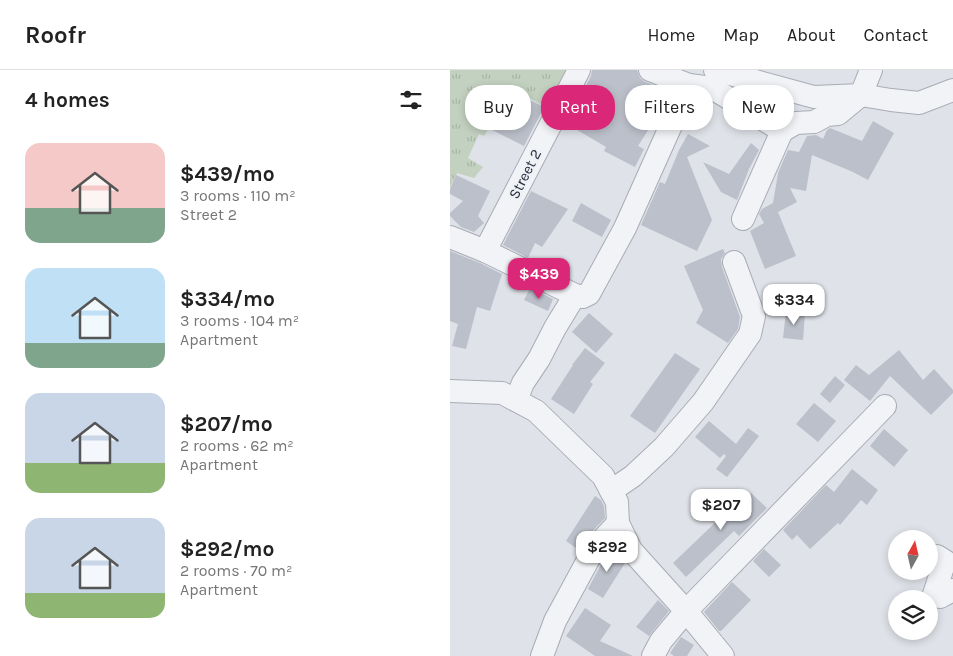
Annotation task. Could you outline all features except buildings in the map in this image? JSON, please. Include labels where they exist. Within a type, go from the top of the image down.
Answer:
[{"type":"street","name":"Street 2","points":[[485,251],[579,70]]},
{"type":"street","points":[[650,70],[690,85]]},
{"type":"street","points":[[715,70],[814,97],[861,95],[919,103],[953,90]]},
{"type":"street","points":[[743,219],[782,131],[796,122],[814,122],[827,115],[838,114],[861,95],[871,70]]},
{"type":"street","points":[[713,89],[782,131]]},
{"type":"street","points":[[450,237],[485,251],[575,295],[583,297],[590,294],[625,228],[670,130]]},
{"type":"street","points":[[611,491],[633,476],[664,447],[703,402],[750,334],[754,316],[734,262]]},
{"type":"street","points":[[516,400],[575,295]]},
{"type":"street","points":[[450,392],[502,393],[536,412],[572,446],[603,476],[616,502],[618,523],[631,550],[686,611],[723,656]]},
{"type":"street","points":[[652,656],[660,641],[686,611],[885,406]]},
{"type":"street","points":[[542,656],[555,621],[594,548],[618,523]]},
{"type":"street","points":[[938,556],[945,561],[934,594],[940,597],[953,590]]},
{"type":"green space","points":[[450,70],[570,70],[562,85],[541,85],[541,104],[531,99],[531,85],[465,85],[465,130],[488,130],[484,136],[479,134],[468,158],[483,167],[474,178],[457,173],[450,187]]}]
